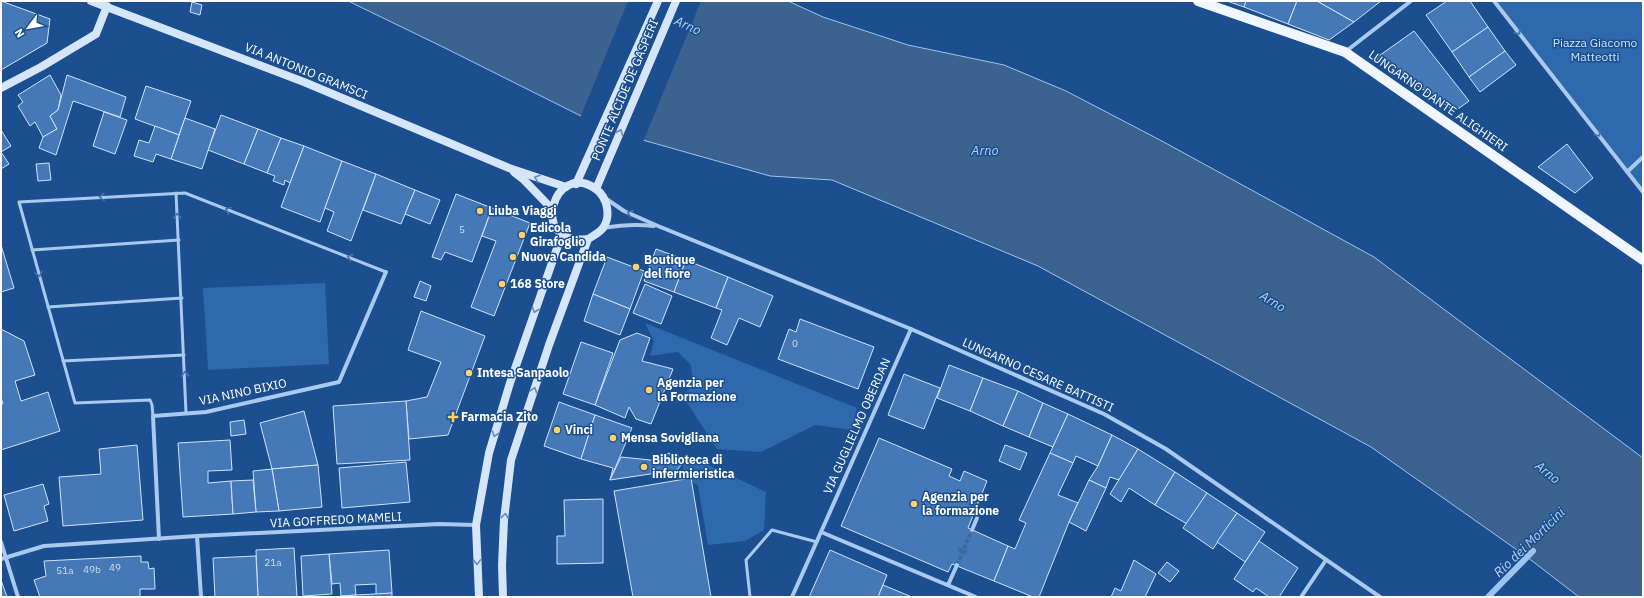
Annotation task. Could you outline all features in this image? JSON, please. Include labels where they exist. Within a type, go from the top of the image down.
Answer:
[{"type":"main road","name":"VIA ANTONIO GRAMSCI","points":[[91,1],[304,82],[509,168],[566,187]]},
{"type":"main road","name":"PONTE ALCIDE DE GASPERI","points":[[576,184],[658,1]]},
{"type":"main road","name":"PONTE ALCIDE DE GASPERI","points":[[596,189],[676,1]]},
{"type":"main road","name":"LUNGARNO DANTE ALIGHIERI","points":[[1198,1],[1345,52],[1643,260]]},
{"type":"main road","points":[[1,88],[41,67],[96,34],[107,6]]},
{"type":"main road","name":"VIA ANTONIO GRAMSCI","points":[[509,168],[523,179],[552,208]]},
{"type":"main road","points":[[576,184],[590,186],[596,189],[603,197],[608,213],[603,228],[596,235],[588,239],[578,240],[562,234],[556,227],[552,218],[554,200],[566,187],[576,184]]},
{"type":"main road","points":[[479,597],[476,524],[489,453],[510,383],[562,234]]},
{"type":"main road","points":[[504,597],[502,565],[504,520],[511,460],[549,345],[588,239]]},
{"type":"street","points":[[1345,52],[1411,1]]},
{"type":"street","points":[[1494,1],[1643,192]]},
{"type":"street","points":[[1627,172],[1643,157]]},
{"type":"street","name":"LUNGARNO CESARE BATTISTI","points":[[603,197],[624,210],[658,226],[911,329],[1104,414],[1166,449],[1380,597]]},
{"type":"street","name":"LUNGARNO CESARE BATTISTI","points":[[603,228],[632,224],[658,226]]},
{"type":"street","name":"VIA NINO BIXIO","points":[[153,416],[206,412],[339,382],[386,272]]},
{"type":"street","name":"VIA GUGLIELMO OBERDAN","points":[[792,597],[911,329]]},
{"type":"street","points":[[153,416],[158,539]]},
{"type":"street","points":[[972,530],[978,518]]},
{"type":"street","name":"VIA GOFFREDO MAMELI","points":[[1,559],[44,546],[197,536],[439,524],[476,524]]},
{"type":"street","points":[[821,532],[976,597]]},
{"type":"street","points":[[197,536],[201,597]]},
{"type":"street","points":[[1,542],[18,597]]},
{"type":"street","points":[[1301,597],[1326,560]]},
{"type":"street","points":[[948,585],[957,565]]},
{"type":"lane","points":[[176,193],[182,298],[186,413]]},
{"type":"lane","points":[[153,416],[150,400],[75,403],[19,202],[185,193],[386,272]]},
{"type":"lane","points":[[32,250],[179,240]]},
{"type":"lane","points":[[48,307],[182,298]]},
{"type":"lane","points":[[64,361],[184,355]]},
{"type":"lane","points":[[750,597],[746,560],[772,530],[817,542]]},
{"type":"green space","name":"Piazza Giacomo Matteotti","points":[[1494,1],[1643,1],[1643,192]]},
{"type":"green space","points":[[325,283],[329,364],[208,370],[203,288]]},
{"type":"green space","points":[[645,323],[857,408],[852,430],[815,425],[761,452],[717,449],[682,395],[693,386],[691,365],[678,352],[650,356],[654,341]]},
{"type":"green space","points":[[685,454],[766,492],[764,530],[745,541],[708,545],[698,486],[682,474]]},
{"type":"water","name":"Arno","points":[[348,1],[788,1],[823,17],[908,45],[1004,65],[1066,91],[1160,140],[1374,257],[1643,458],[1643,597],[1579,597],[1527,557],[1371,447],[1038,266],[832,180],[770,176],[611,131]]},
{"type":"pier","points":[[628,1],[701,1],[643,142],[610,133],[580,118]]},
{"type":"building","points":[[1,1],[50,19],[47,43],[1,70]]},
{"type":"building","points":[[1227,1],[1246,1],[1244,7]]},
{"type":"building","points":[[1246,1],[1297,1],[1288,24],[1244,7]]},
{"type":"building","points":[[1297,1],[1317,1],[1354,22],[1329,40],[1288,24]]},
{"type":"building","points":[[1317,1],[1381,1],[1354,22]]},
{"type":"building","points":[[1447,1],[1470,1],[1488,27],[1452,52],[1426,15]]},
{"type":"building","points":[[192,2],[202,5],[200,15],[190,12]]},
{"type":"building","points":[[1488,27],[1505,51],[1469,77],[1452,52]]},
{"type":"building","points":[[1414,31],[1469,101],[1455,111],[1376,58]]},
{"type":"building","points":[[1505,51],[1516,65],[1480,92],[1469,77]]},
{"type":"building","points":[[50,75],[61,95],[58,110],[50,116],[57,129],[43,137],[35,122],[30,126],[18,106],[23,102],[18,95]]},
{"type":"building","points":[[67,75],[126,97],[120,117],[73,101],[56,155],[39,148],[43,137],[57,129],[50,116],[58,110]]},
{"type":"building","points":[[146,86],[191,101],[179,135],[135,119]]},
{"type":"building","points":[[104,112],[127,120],[115,154],[93,146]]},
{"type":"building","points":[[221,115],[258,129],[244,164],[208,150]]},
{"type":"building","points":[[185,118],[215,129],[202,169],[171,159]]},
{"type":"building","points":[[155,126],[179,135],[171,159],[156,154],[153,162],[134,156],[139,140],[149,143]]},
{"type":"building","points":[[258,129],[281,138],[267,173],[244,164]]},
{"type":"building","points":[[1,130],[11,146],[1,152]]},
{"type":"building","points":[[281,138],[304,146],[290,183],[285,180],[284,185],[273,181],[275,176],[267,173]]},
{"type":"building","points":[[1567,144],[1593,178],[1575,193],[1538,167]]},
{"type":"building","points":[[304,146],[342,161],[320,222],[281,207]]},
{"type":"building","points":[[1,152],[9,164],[1,169]]},
{"type":"building","points":[[342,161],[376,174],[351,241],[327,231],[334,212],[325,208]]},
{"type":"building","points":[[49,163],[51,180],[38,181],[36,164]]},
{"type":"building","points":[[376,174],[415,190],[401,224],[363,210]]},
{"type":"building","points":[[415,190],[440,200],[430,224],[405,214]]},
{"type":"building","points":[[456,194],[492,208],[472,262],[445,252],[441,260],[432,257]]},
{"type":"building","points":[[492,208],[530,223],[494,316],[471,307],[496,241],[482,236]]},
{"type":"building","points":[[1,245],[14,288],[1,292]]},
{"type":"building","points":[[656,249],[686,260],[674,292],[644,281]]},
{"type":"building","points":[[607,257],[644,271],[630,309],[593,294]]},
{"type":"building","points":[[686,260],[728,277],[716,308],[674,292]]},
{"type":"building","points":[[728,277],[773,296],[760,327],[739,318],[727,345],[711,338],[722,310],[716,308]]},
{"type":"building","points":[[420,281],[431,286],[426,301],[414,297]]},
{"type":"building","points":[[645,284],[672,296],[661,324],[633,313]]},
{"type":"building","points":[[593,294],[630,309],[620,335],[584,321]]},
{"type":"building","points":[[421,311],[485,336],[448,435],[409,439],[406,401],[427,397],[441,362],[408,350]]},
{"type":"building","points":[[800,319],[874,347],[858,389],[778,359],[789,329],[796,332]]},
{"type":"building","points":[[1,329],[24,341],[35,375],[15,381],[21,401],[48,392],[60,431],[1,450],[1,405],[3,404],[1,397]]},
{"type":"building","points":[[637,333],[650,338],[642,361],[673,369],[651,424],[636,419],[629,407],[625,418],[595,405],[620,340]]},
{"type":"building","points":[[581,342],[613,353],[595,405],[563,394]]},
{"type":"building","points":[[949,365],[983,378],[970,411],[937,398]]},
{"type":"building","points":[[904,374],[940,388],[924,429],[888,415]]},
{"type":"building","points":[[983,378],[1018,391],[1003,426],[970,411]]},
{"type":"building","points":[[1018,391],[1043,403],[1029,437],[1003,426]]},
{"type":"building","points":[[406,401],[410,460],[337,464],[333,406]]},
{"type":"building","points":[[559,402],[595,415],[581,459],[544,446]]},
{"type":"building","points":[[1043,403],[1068,414],[1053,447],[1029,437]]},
{"type":"building","points":[[304,411],[318,465],[272,469],[260,423]]},
{"type":"building","points":[[1068,414],[1112,435],[1098,466],[1076,456],[1073,463],[1050,453]]},
{"type":"building","points":[[595,415],[632,428],[610,480],[613,468],[581,459]]},
{"type":"building","points":[[244,420],[246,434],[231,436],[230,422]]},
{"type":"building","points":[[1112,435],[1138,449],[1119,480],[1110,477],[1106,488],[1089,480],[1098,466]]},
{"type":"building","name":"Agenzia per la formazione","points":[[879,438],[952,469],[949,476],[960,481],[964,471],[987,481],[968,528],[1008,546],[994,581],[952,564],[948,572],[841,526]]},
{"type":"building","points":[[230,440],[232,470],[208,471],[208,483],[231,481],[233,514],[183,517],[178,443]]},
{"type":"building","points":[[137,445],[143,520],[63,526],[59,477],[101,474],[99,449]]},
{"type":"building","points":[[1005,445],[1027,453],[1020,470],[999,461]]},
{"type":"building","points":[[1138,449],[1175,472],[1155,505],[1129,488],[1121,502],[1110,494]]},
{"type":"building","points":[[668,453],[679,456],[682,464],[677,470],[610,480],[621,457],[660,461]]},
{"type":"building","points":[[1050,453],[1073,463],[1058,495],[1078,503],[1039,597],[1033,597],[994,581],[1008,546],[1015,549],[1026,523],[1019,520]]},
{"type":"building","points":[[406,462],[410,502],[342,508],[339,468]]},
{"type":"building","points":[[318,465],[322,507],[279,511],[272,469]]},
{"type":"building","points":[[272,469],[279,511],[256,512],[253,471]]},
{"type":"building","points":[[1175,472],[1207,493],[1187,524],[1155,505]]},
{"type":"building","points":[[691,478],[711,597],[633,597],[614,491]]},
{"type":"building","points":[[253,480],[256,512],[233,514],[231,481]]},
{"type":"building","points":[[1089,480],[1106,488],[1086,531],[1069,522]]},
{"type":"building","points":[[43,484],[49,504],[44,506],[48,521],[14,531],[4,495]]},
{"type":"building","points":[[1207,493],[1237,513],[1213,549],[1183,528]]},
{"type":"building","points":[[603,499],[603,563],[557,564],[557,536],[565,536],[564,500]]},
{"type":"building","points":[[1237,513],[1265,532],[1245,562],[1217,542]]},
{"type":"building","points":[[1259,541],[1298,568],[1279,597],[1269,597],[1256,588],[1253,592],[1234,579]]},
{"type":"building","points":[[294,548],[297,597],[258,597],[256,550]]},
{"type":"building","points":[[389,550],[392,593],[376,595],[376,584],[355,585],[356,595],[341,596],[340,583],[332,584],[329,554]]},
{"type":"building","points":[[830,550],[887,575],[878,597],[809,597]]},
{"type":"building","points":[[329,554],[332,594],[303,596],[301,556]]},
{"type":"building","points":[[141,556],[141,562],[148,562],[149,569],[154,568],[155,589],[140,589],[140,597],[40,597],[34,580],[46,576],[44,561]]},
{"type":"building","points":[[256,556],[258,597],[215,597],[213,558]]},
{"type":"building","points":[[1134,560],[1156,574],[1145,597],[1111,597],[1115,588],[1121,591]]},
{"type":"building","points":[[1167,562],[1179,571],[1170,582],[1158,573]]},
{"type":"building","points":[[1,580],[7,597],[1,597]]},
{"type":"building","points":[[883,585],[912,597],[878,597]]},
{"type":"building","points":[[392,593],[392,597],[334,597],[356,595]]},
{"type":"waterway","name":"Rio dei Morticini","points":[[1488,597],[1533,551]]},
{"type":"tunnel","points":[[957,565],[972,530]]},
{"type":"tunnel","points":[[958,549],[967,552]]},
{"type":"place","name":"Liuba Viaggi","points":[[480,211]]},
{"type":"place","name":"Edicola Girafoglio","points":[[522,235]]},
{"type":"place","name":"Nuova Candida","points":[[513,257]]},
{"type":"place","name":"Boutique del fiore","points":[[636,267]]},
{"type":"place","name":"168 Store","points":[[502,284]]},
{"type":"place","name":"Intesa Sanpaolo","points":[[469,373]]},
{"type":"place","name":"Agenzia per la Formazione","points":[[649,390]]},
{"type":"place","name":"Farmacia Zito","points":[[453,417]]},
{"type":"place","name":"Vinci","points":[[557,430]]},
{"type":"place","name":"Mensa Sovigliana","points":[[613,438]]},
{"type":"place","name":"Biblioteca di infermieristica","points":[[644,467]]},
{"type":"place","name":"Agenzia per la formazione","points":[[914,504]]}]
